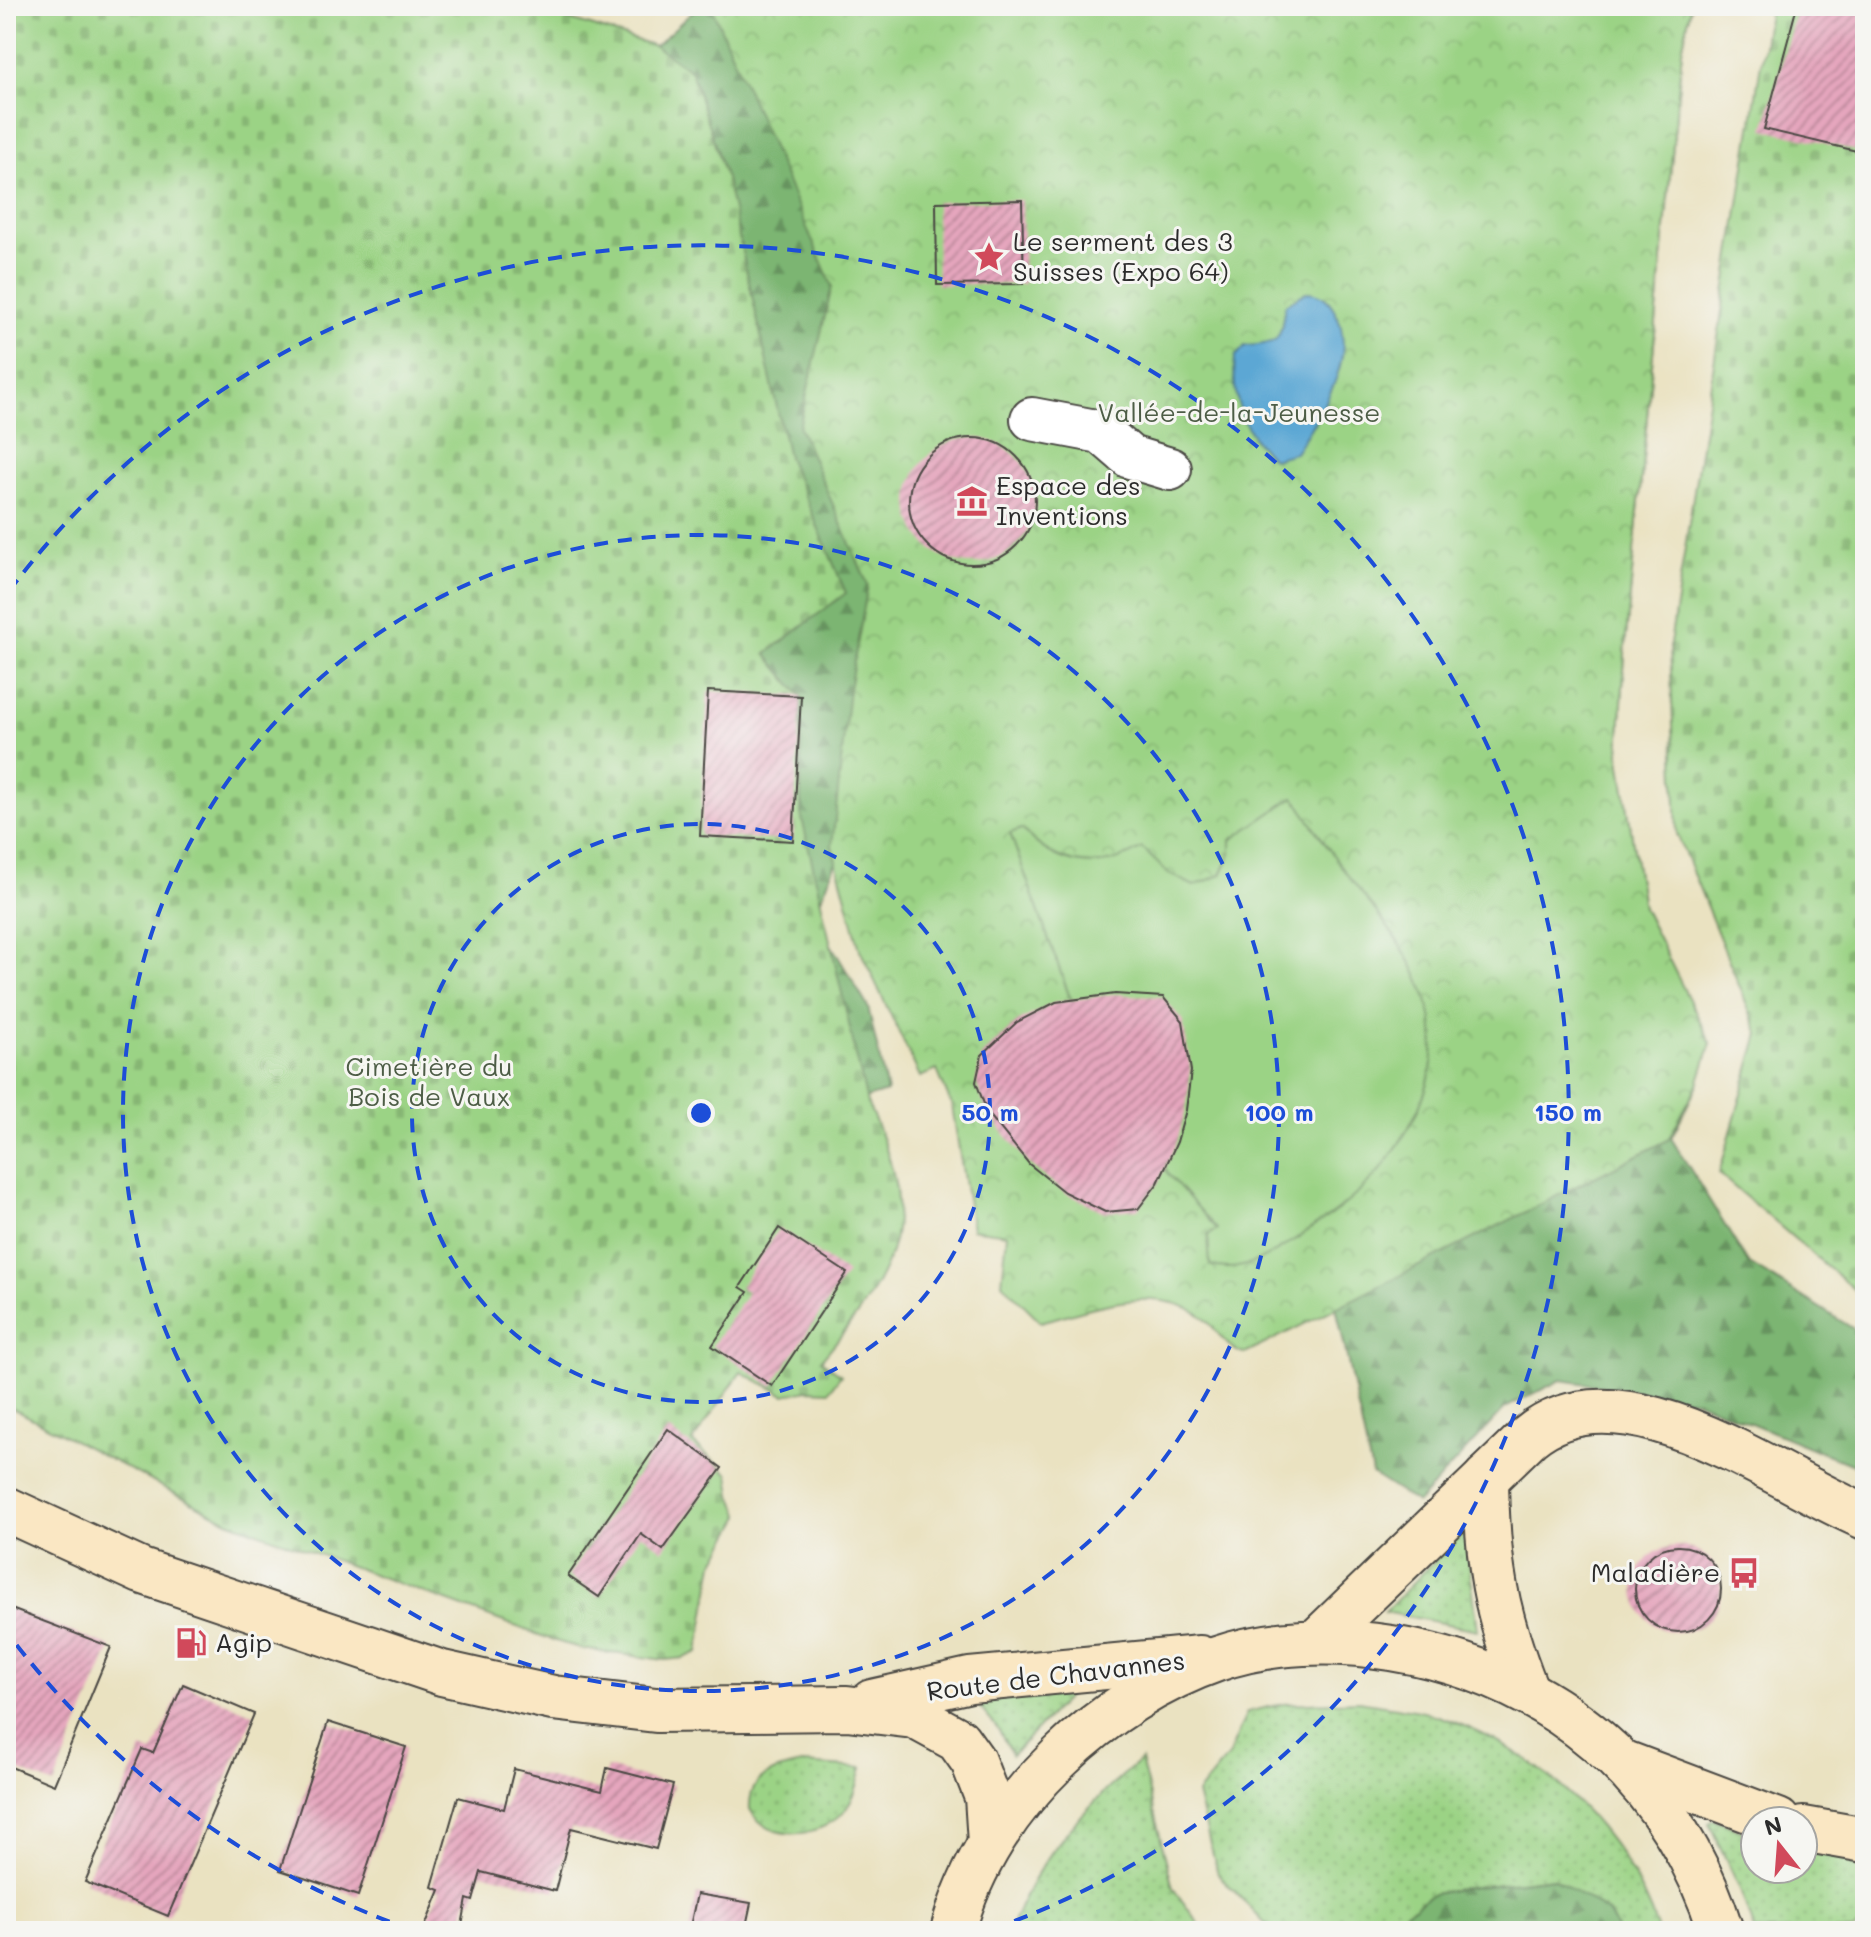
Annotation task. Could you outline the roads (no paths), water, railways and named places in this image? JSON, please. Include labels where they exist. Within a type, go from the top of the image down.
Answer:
[{"type":"main road","points":[[1316,1642],[1541,1426],[1584,1411],[1615,1410],[1646,1414],[1865,1517]]},
{"type":"main road","points":[[1486,1478],[1491,1582],[1509,1647],[1526,1690]]},
{"type":"main road","name":"Route de Chavannes","points":[[6,1509],[141,1571],[442,1673],[553,1698],[656,1710],[847,1708],[914,1716],[958,1740],[982,1779],[990,1843]]},
{"type":"main road","points":[[953,1931],[971,1881],[990,1843],[1036,1780],[1081,1736],[1127,1703],[1218,1658],[1316,1642],[1366,1644],[1439,1656],[1526,1690],[1576,1722],[1623,1762],[1671,1822],[1704,1883],[1721,1931]]},
{"type":"main road","name":"Route de Chavannes","points":[[847,1708],[970,1680],[1162,1660],[1218,1658]]},
{"type":"main road","points":[[1623,1762],[1739,1806]]},
{"type":"main road","points":[[1819,1832],[1865,1840]]},
{"type":"street","points":[[1032,419],[1101,432],[1130,457],[1170,469]]},
{"type":"water","points":[[1306,292],[1323,297],[1335,311],[1343,348],[1340,366],[1325,403],[1295,453],[1273,459],[1253,437],[1241,413],[1235,386],[1235,357],[1245,346],[1277,338],[1285,305]]},
{"type":"place","name":"Le serment des 3 Suisses (Expo 64)","points":[[989,257]]},
{"type":"place","name":"Espace des Inventions","points":[[972,501]]},
{"type":"place","name":"Maladière","points":[[1744,1573]]},
{"type":"place","name":"Agip","points":[[191,1643]]},
{"type":"park label","name":"Vallée-de-la-Jeunesse","points":[[1239,413]]},
{"type":"park label","name":"Cimetière du Bois de Vaux","points":[[429,1082]]}]
